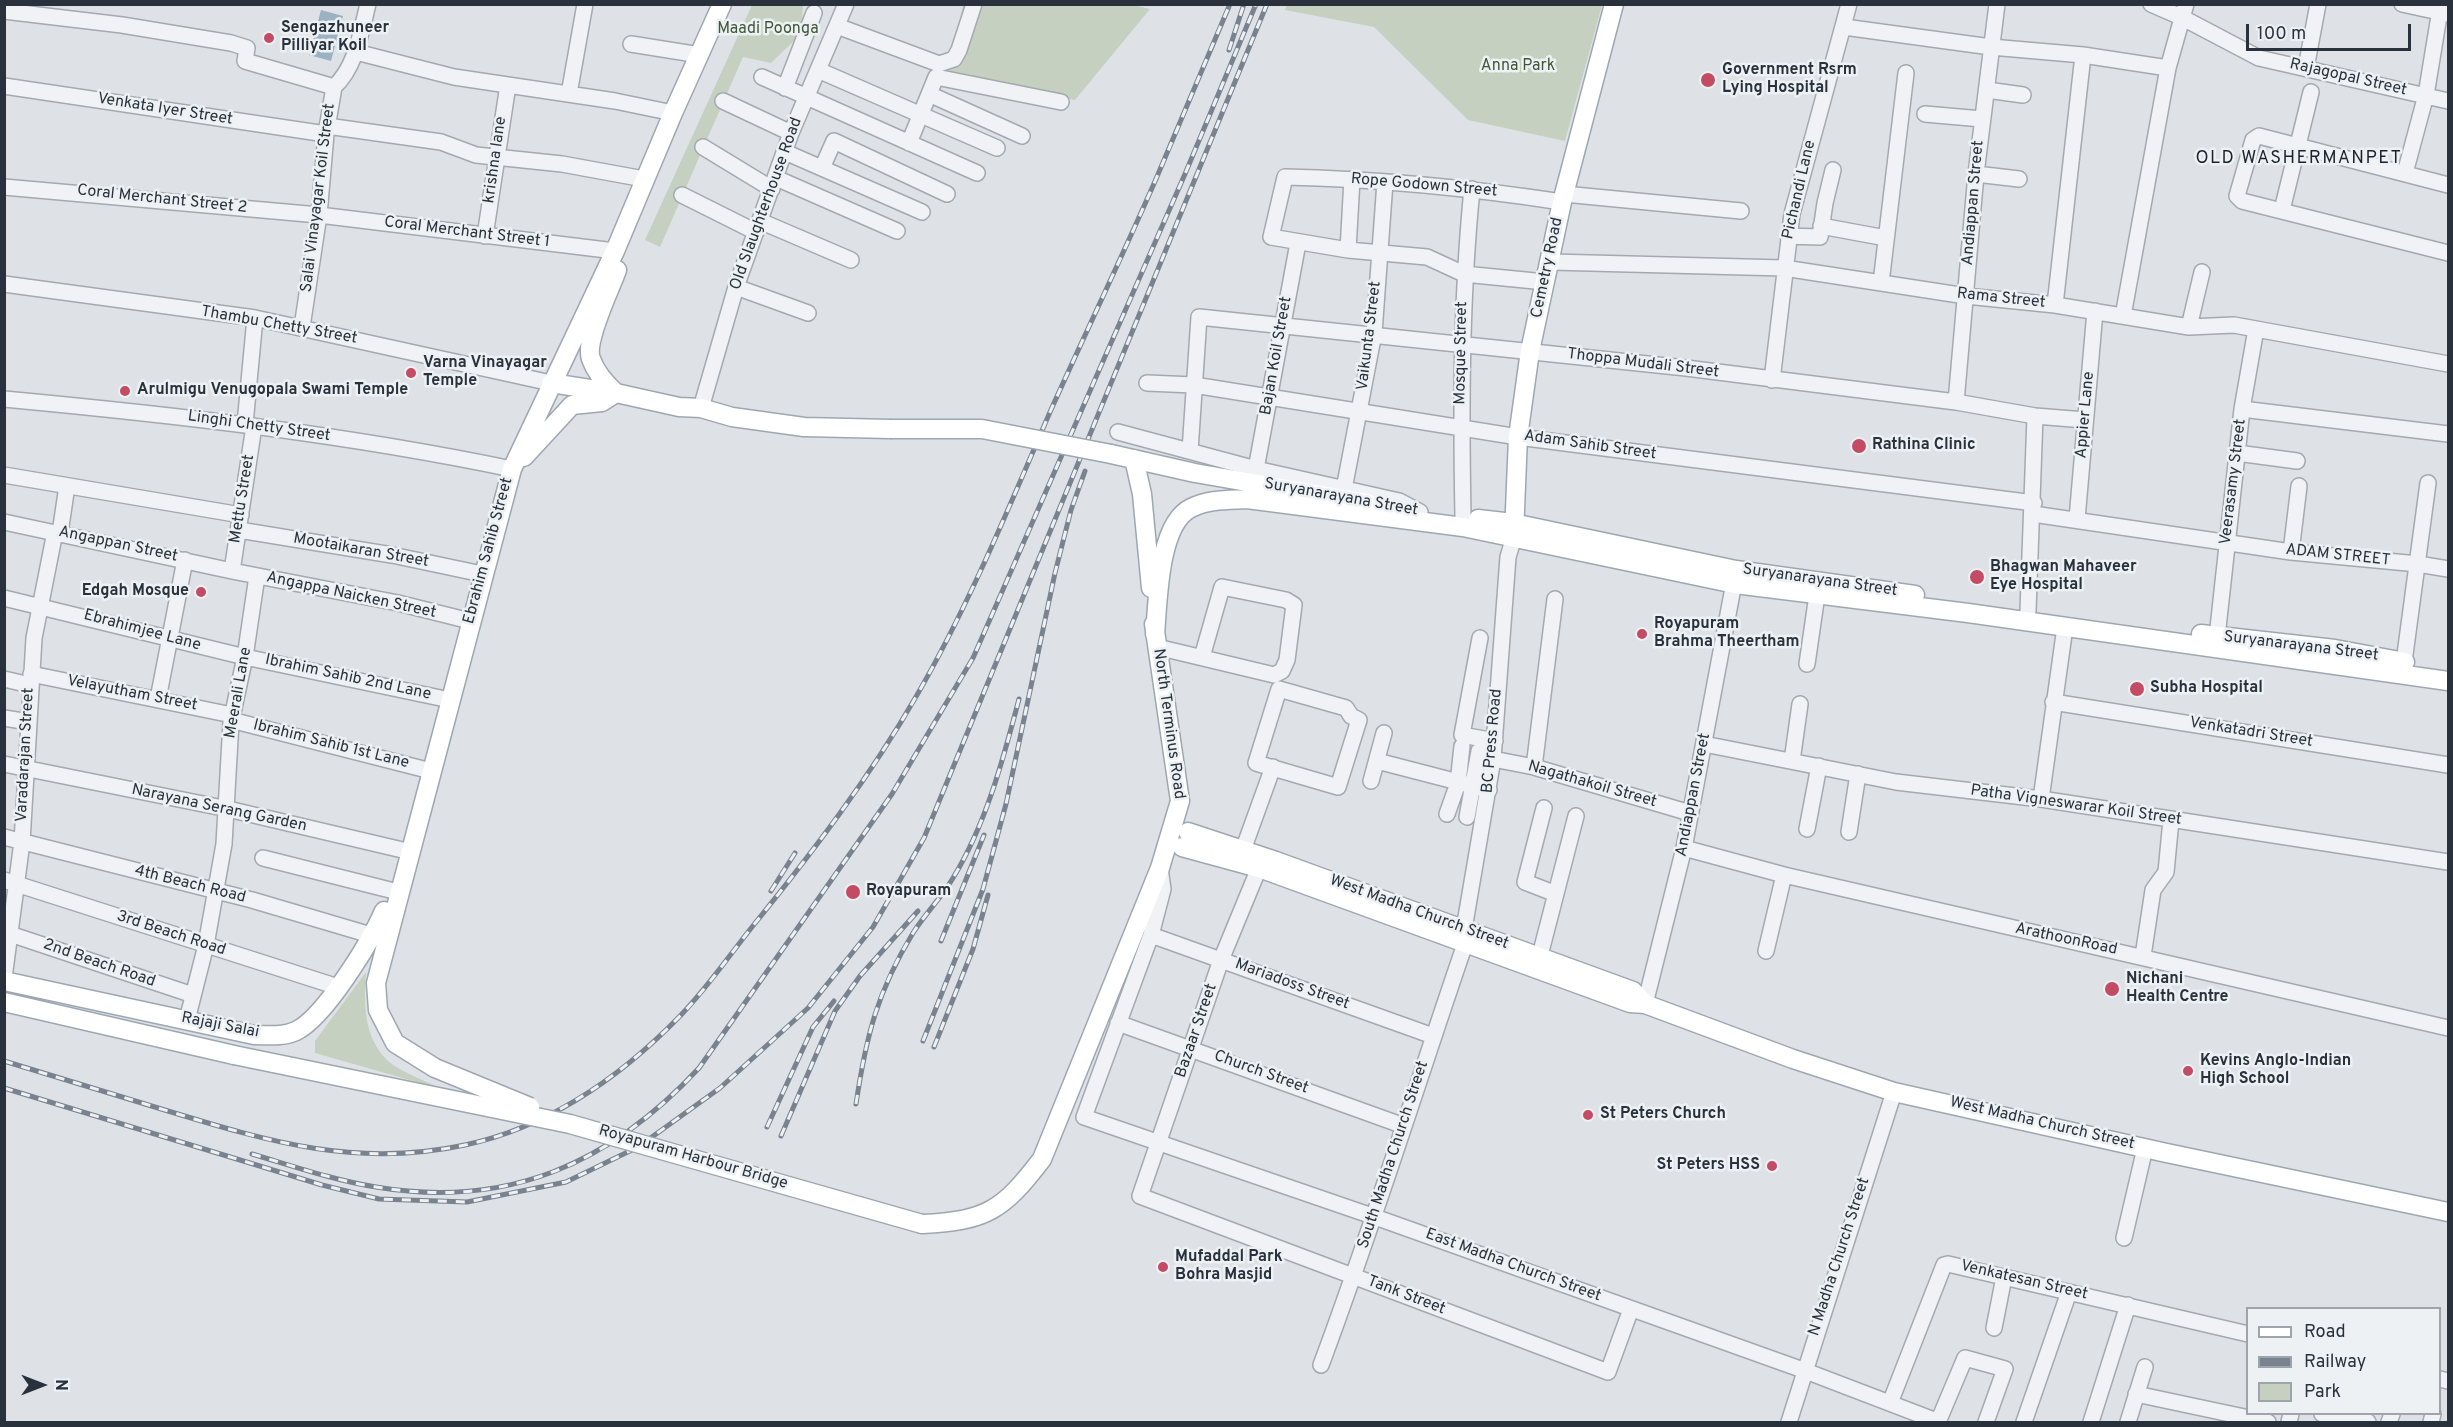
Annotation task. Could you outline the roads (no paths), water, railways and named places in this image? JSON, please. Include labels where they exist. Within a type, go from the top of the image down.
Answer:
[{"type":"main road","name":"Ebrahim Sahib Street","points":[[581,342],[644,179],[723,4]]},
{"type":"main road","name":"Ebrahim Sahib Street","points":[[570,1124],[435,1068],[395,1043],[378,1010],[376,983],[482,574],[512,469],[522,452],[551,383],[581,342],[733,4]]},
{"type":"main road","name":"Cemetry Road","points":[[1514,530],[1518,437],[1530,351],[1563,198],[1614,4]]},
{"type":"main road","points":[[512,469],[543,439],[572,405],[602,402],[616,393],[604,382],[581,342]]},
{"type":"main road","name":"Suryanarayana Street","points":[[551,383],[616,393],[679,407],[701,408],[732,417],[804,427],[982,429],[1195,473],[1463,518],[1816,596],[2064,627],[2448,681]]},
{"type":"main road","name":"North Terminus Road","points":[[1074,1078],[1160,868],[1180,801],[1156,641],[1142,494],[1134,459]]},
{"type":"main road","name":"Suryanarayana Street","points":[[1156,641],[1160,572],[1167,544],[1176,522],[1190,508],[1215,500],[1247,498],[1514,530]]},
{"type":"main road","name":"Suryanarayana Street","points":[[1735,577],[2028,611],[2217,637],[2335,649],[2448,669]]},
{"type":"main road","points":[[1160,868],[1185,839],[1180,801]]},
{"type":"main road","name":"West Madha Church Street","points":[[1185,839],[1238,848],[1509,953],[1607,988],[1630,1003],[1645,1004],[1793,1059],[1894,1092],[2448,1212]]},
{"type":"main road","name":"West Madha Church Street","points":[[1185,839],[1259,868],[1465,936]]},
{"type":"main road","name":"Rajaji Salai","points":[[4,979],[254,1035],[281,1035],[297,1031],[322,1008],[374,936],[411,852]]},
{"type":"main road","name":"Rajaji Salai","points":[[4,1002],[234,1055]]},
{"type":"main road","name":"Royapuram Harbour Bridge","points":[[234,1055],[570,1124],[922,1224],[952,1223],[988,1213],[1016,1193],[1042,1159],[1074,1078]]},
{"type":"street","name":"Salai Vinayagar Koil Street","points":[[302,327],[319,215],[327,130],[334,87],[356,52],[368,4]]},
{"type":"street","points":[[569,94],[585,4]]},
{"type":"street","name":"Old Slaughterhouse Road","points":[[701,408],[736,287],[792,133],[846,4]]},
{"type":"street","points":[[837,26],[939,64],[954,59],[974,4]]},
{"type":"street","name":"Pichandi Lane","points":[[1772,380],[1788,236],[1802,173],[1849,4]]},
{"type":"street","name":"Andiappan Street","points":[[1956,402],[1976,174],[1997,4]]},
{"type":"street","name":"Rajagopal Street","points":[[2151,4],[2184,11],[2259,58],[2448,101]]},
{"type":"street","points":[[2306,68],[2318,4]]},
{"type":"street","points":[[2402,4],[2443,10],[2426,95],[2405,173]]},
{"type":"street","points":[[4,11],[122,25],[231,44],[247,48],[245,61],[334,87]]},
{"type":"street","points":[[2123,316],[2168,69],[2184,11]]},
{"type":"street","points":[[785,88],[814,14]]},
{"type":"street","points":[[1844,27],[1991,47],[2083,55],[2168,69]]},
{"type":"street","points":[[631,44],[700,55]]},
{"type":"street","points":[[356,52],[454,77],[569,94],[673,113]]},
{"type":"street","points":[[2055,305],[2083,55]]},
{"type":"street","points":[[818,70],[997,148]]},
{"type":"street","points":[[1881,284],[1906,73]]},
{"type":"street","points":[[762,77],[977,173]]},
{"type":"street","points":[[909,143],[936,77],[1061,102]]},
{"type":"street","name":"krishna lane","points":[[485,236],[508,85]]},
{"type":"street","name":"Venkata Iyer Street","points":[[4,86],[327,130],[441,142],[476,155],[562,164],[644,179]]},
{"type":"street","points":[[1987,90],[2023,95]]},
{"type":"street","points":[[2282,210],[2311,92]]},
{"type":"street","points":[[929,94],[1022,136]]},
{"type":"street","points":[[723,101],[792,133]]},
{"type":"street","points":[[1925,114],[1982,119]]},
{"type":"street","points":[[2448,185],[2256,137],[2237,196],[2242,201],[2448,253]]},
{"type":"street","points":[[822,168],[834,141],[947,194]]},
{"type":"street","points":[[703,147],[774,183],[897,231]]},
{"type":"street","points":[[785,152],[922,212]]},
{"type":"street","points":[[1788,236],[1820,237],[1833,170]]},
{"type":"street","points":[[1976,174],[2019,179]]},
{"type":"street","name":"Rope Godown Street","points":[[1298,243],[1271,237],[1285,177],[1352,179],[1741,211]]},
{"type":"street","points":[[1348,250],[1352,179]]},
{"type":"street","name":"Vaikunta Street","points":[[1344,489],[1374,333],[1385,182]]},
{"type":"street","name":"Coral Merchant Street 2","points":[[4,186],[319,215]]},
{"type":"street","name":"Mosque Street","points":[[1463,518],[1462,344],[1464,274],[1472,189]]},
{"type":"street","points":[[682,195],[758,227],[850,260]]},
{"type":"street","name":"Coral Merchant Street 1","points":[[319,215],[615,251]]},
{"type":"street","points":[[1821,226],[1886,238]]},
{"type":"street","points":[[1298,243],[1427,257],[1464,274],[1545,282]]},
{"type":"street","name":"Bajan Koil Street","points":[[1256,468],[1298,243]]},
{"type":"street","name":"Rama Street","points":[[1551,262],[1784,268],[1966,296],[2055,305],[2189,327],[2218,324],[2256,329],[2448,364]]},
{"type":"street","points":[[2189,327],[2202,272]]},
{"type":"street","name":"Thambu Chetty Street","points":[[4,284],[255,318],[551,383]]},
{"type":"street","points":[[736,287],[808,314]]},
{"type":"street","name":"Appier Lane","points":[[2077,519],[2095,311]]},
{"type":"street","name":"Thoppa Mudali Street","points":[[1194,386],[1199,316],[1281,327],[1374,333],[1530,351],[1956,402],[2035,416],[2085,420]]},
{"type":"street","name":"Mettu Street","points":[[232,571],[240,523],[249,425],[255,318]]},
{"type":"street","name":"Veerasamy Street","points":[[2217,637],[2242,409],[2256,329]]},
{"type":"street","name":"Adam Sahib Street","points":[[1147,383],[1194,386],[1518,437],[2033,508],[2077,519]]},
{"type":"street","points":[[1190,451],[1194,386]]},
{"type":"street","name":"Linghi Chetty Street","points":[[4,399],[249,425],[410,448],[512,469]]},
{"type":"street","points":[[2242,409],[2448,434]]},
{"type":"street","points":[[2028,611],[2035,416]]},
{"type":"street","points":[[1118,432],[1256,468],[1399,501],[1420,512]]},
{"type":"street","points":[[2237,453],[2297,461]]},
{"type":"street","name":"Mootaikaran Street","points":[[4,475],[67,486],[482,574]]},
{"type":"street","points":[[2404,662],[2428,483]]},
{"type":"street","name":"Varadarajan Street","points":[[4,979],[11,883],[22,842],[30,680],[39,605],[67,486]]},
{"type":"street","points":[[2291,552],[2299,486]]},
{"type":"street","name":"ADAM STREET","points":[[2077,519],[2291,552],[2448,569]]},
{"type":"street","name":"Angappan Street","points":[[4,522],[232,571]]},
{"type":"street","name":"BC Press Road","points":[[1465,936],[1494,759],[1508,557],[1514,530]]},
{"type":"street","points":[[158,699],[185,560]]},
{"type":"street","name":"Angappa Naicken Street","points":[[232,571],[399,603],[470,621]]},
{"type":"street","name":"Meerali Lane","points":[[187,1020],[206,945],[228,809],[232,718],[245,657],[257,576]]},
{"type":"street","name":"Andiappan Street","points":[[1645,1004],[1684,848],[1735,577]]},
{"type":"street","points":[[1156,641],[1202,657],[1274,675],[1282,671],[1287,660],[1294,605],[1286,600],[1222,587],[1202,657]]},
{"type":"street","points":[[1807,664],[1816,596]]},
{"type":"street","name":"Ebrahimjee Lane","points":[[4,598],[245,657]]},
{"type":"street","points":[[1534,767],[1555,599]]},
{"type":"street","points":[[2041,799],[2064,627]]},
{"type":"street","points":[[1480,638],[1462,735],[1495,741]]},
{"type":"street","name":"Ibrahim Sahib 2nd Lane","points":[[245,657],[450,700]]},
{"type":"street","points":[[4,679],[30,680]]},
{"type":"street","name":"Velayutham Street","points":[[30,680],[158,699],[232,718]]},
{"type":"street","points":[[1279,689],[1346,708],[1351,716],[1359,720],[1338,787],[1269,766],[1256,763],[1279,689]]},
{"type":"street","name":"Venkatadri Street","points":[[2053,702],[2448,765]]},
{"type":"street","points":[[1792,761],[1800,704]]},
{"type":"street","points":[[4,718],[29,722]]},
{"type":"street","name":"Ibrahim Sahib 1st Lane","points":[[232,718],[431,771]]},
{"type":"street","points":[[1371,781],[1384,733]]},
{"type":"street","name":"Patha Vigneswarar Koil Street","points":[[1704,744],[1896,782],[2041,799],[2448,862]]},
{"type":"street","points":[[1447,814],[1458,783],[1462,746]]},
{"type":"street","points":[[1467,817],[1479,751]]},
{"type":"street","name":"Nagathakoil Street","points":[[1494,759],[1534,767],[1690,813]]},
{"type":"street","points":[[1377,761],[1489,790]]},
{"type":"street","name":"Narayana Serang Garden","points":[[4,764],[228,809],[411,852]]},
{"type":"street","points":[[1238,848],[1269,766]]},
{"type":"street","points":[[1807,829],[1819,766]]},
{"type":"street","points":[[1849,832],[1858,774]]},
{"type":"street","points":[[1544,808],[1525,882],[1556,894]]},
{"type":"street","points":[[1539,963],[1576,816]]},
{"type":"street","points":[[2143,956],[2153,890],[2166,872],[2171,820]]},
{"type":"street","name":"4th Beach Road","points":[[4,837],[214,891],[374,936]]},
{"type":"street","name":"ArathoonRoad","points":[[1684,848],[1784,875],[2448,1028]]},
{"type":"street","points":[[263,858],[394,891]]},
{"type":"street","points":[[1118,1023],[1151,935],[1163,889],[1160,868]]},
{"type":"street","name":"Bazaar Street","points":[[1140,1196],[1221,960],[1259,868]]},
{"type":"street","points":[[1766,951],[1784,875]]},
{"type":"street","name":"3rd Beach Road","points":[[11,883],[338,987]]},
{"type":"street","name":"2nd Beach Road","points":[[8,933],[193,995]]},
{"type":"street","name":"Mariadoss Street","points":[[1151,935],[1433,1036]]},
{"type":"street","name":"South Madha Church Street","points":[[1321,1365],[1375,1217],[1465,936]]},
{"type":"street","name":"Church Street","points":[[1118,1023],[1404,1126]]},
{"type":"street","name":"East Madha Church Street","points":[[1118,1023],[1084,1117],[1375,1217],[1803,1370],[1938,1422]]},
{"type":"street","name":"N Madha Church Street","points":[[1789,1422],[1803,1370],[1894,1092]]},
{"type":"street","points":[[2124,1238],[2145,1148]]},
{"type":"street","name":"Tank Street","points":[[1140,1196],[1608,1372],[1630,1309]]},
{"type":"street","name":"Venkatesan Street","points":[[1890,1402],[1944,1265],[1948,1264],[2246,1334]]},
{"type":"street","points":[[1994,1328],[2004,1277]]},
{"type":"street","points":[[2024,1422],[2069,1292]]},
{"type":"street","points":[[2091,1422],[2128,1305]]},
{"type":"street","points":[[1938,1422],[1965,1358],[2005,1369],[1986,1422]]},
{"type":"street","points":[[2128,1422],[2145,1367]]},
{"type":"street","points":[[2136,1394],[2268,1422]]},
{"type":"street","points":[[2322,1417],[2368,1422]]},
{"type":"water","points":[[321,10],[343,16],[331,61],[309,55]]},
{"type":"railway","points":[[4,1061],[242,1133],[314,1148],[350,1153],[387,1154],[465,1145],[526,1126],[582,1096],[634,1059],[691,1005],[709,983],[860,785],[917,695],[988,555],[1156,179],[1230,4]]},
{"type":"railway","points":[[1229,50],[1244,4]]},
{"type":"railway","points":[[252,1154],[329,1177],[376,1187],[424,1192],[469,1191],[512,1184],[553,1172],[592,1154],[629,1130],[665,1102],[699,1068],[892,794],[973,658],[1185,174],[1256,4]]},
{"type":"railway","points":[[4,1088],[322,1185],[379,1199],[467,1202],[566,1182],[638,1147],[720,1088],[808,1008],[873,927],[924,838],[1267,4]]},
{"type":"railway","points":[[923,1041],[983,889],[1006,804],[1055,573],[1071,510],[1085,471]]},
{"type":"railway","points":[[856,1104],[869,1036],[890,975],[913,933],[949,885],[975,836],[1000,768],[1019,699]]},
{"type":"railway","points":[[941,941],[984,835]]},
{"type":"railway","points":[[771,891],[795,853]]},
{"type":"railway","points":[[934,1047],[973,949],[988,895]]},
{"type":"railway","points":[[781,1136],[835,1011],[860,976],[918,911]]},
{"type":"railway","points":[[767,1127],[813,1027],[834,1001]]},
{"type":"place","name":"Sengazhuneer Pilliyar Koil","points":[[269,38]]},
{"type":"place","name":"Government Rsrm Lying Hospital","points":[[1708,80]]},
{"type":"place","name":"Varna Vinayagar Temple","points":[[411,373]]},
{"type":"place","name":"Arulmigu Venugopala Swami Temple","points":[[125,391]]},
{"type":"place","name":"Rathina Clinic","points":[[1859,446]]},
{"type":"place","name":"Bhagwan Mahaveer Eye Hospital","points":[[1977,577]]},
{"type":"place","name":"Edgah Mosque","points":[[201,592]]},
{"type":"place","name":"Royapuram Brahma Theertham","points":[[1642,634]]},
{"type":"place","name":"Subha Hospital","points":[[2137,689]]},
{"type":"place","name":"Royapuram","points":[[853,892]]},
{"type":"place","name":"Nichani Health Centre","points":[[2112,989]]},
{"type":"place","name":"Kevins Anglo-Indian High School","points":[[2188,1071]]},
{"type":"place","name":"St Peters Church","points":[[1588,1115]]},
{"type":"place","name":"St Peters HSS","points":[[1772,1166]]},
{"type":"place","name":"Mufaddal Park Bohra Masjid","points":[[1163,1267]]},
{"type":"district","name":"OLD WASHERMANPET","points":[[2299,159]]},
{"type":"park label","name":"Maadi Poonga","points":[[768,30]]},
{"type":"park label","name":"Anna Park","points":[[1518,67]]}]
